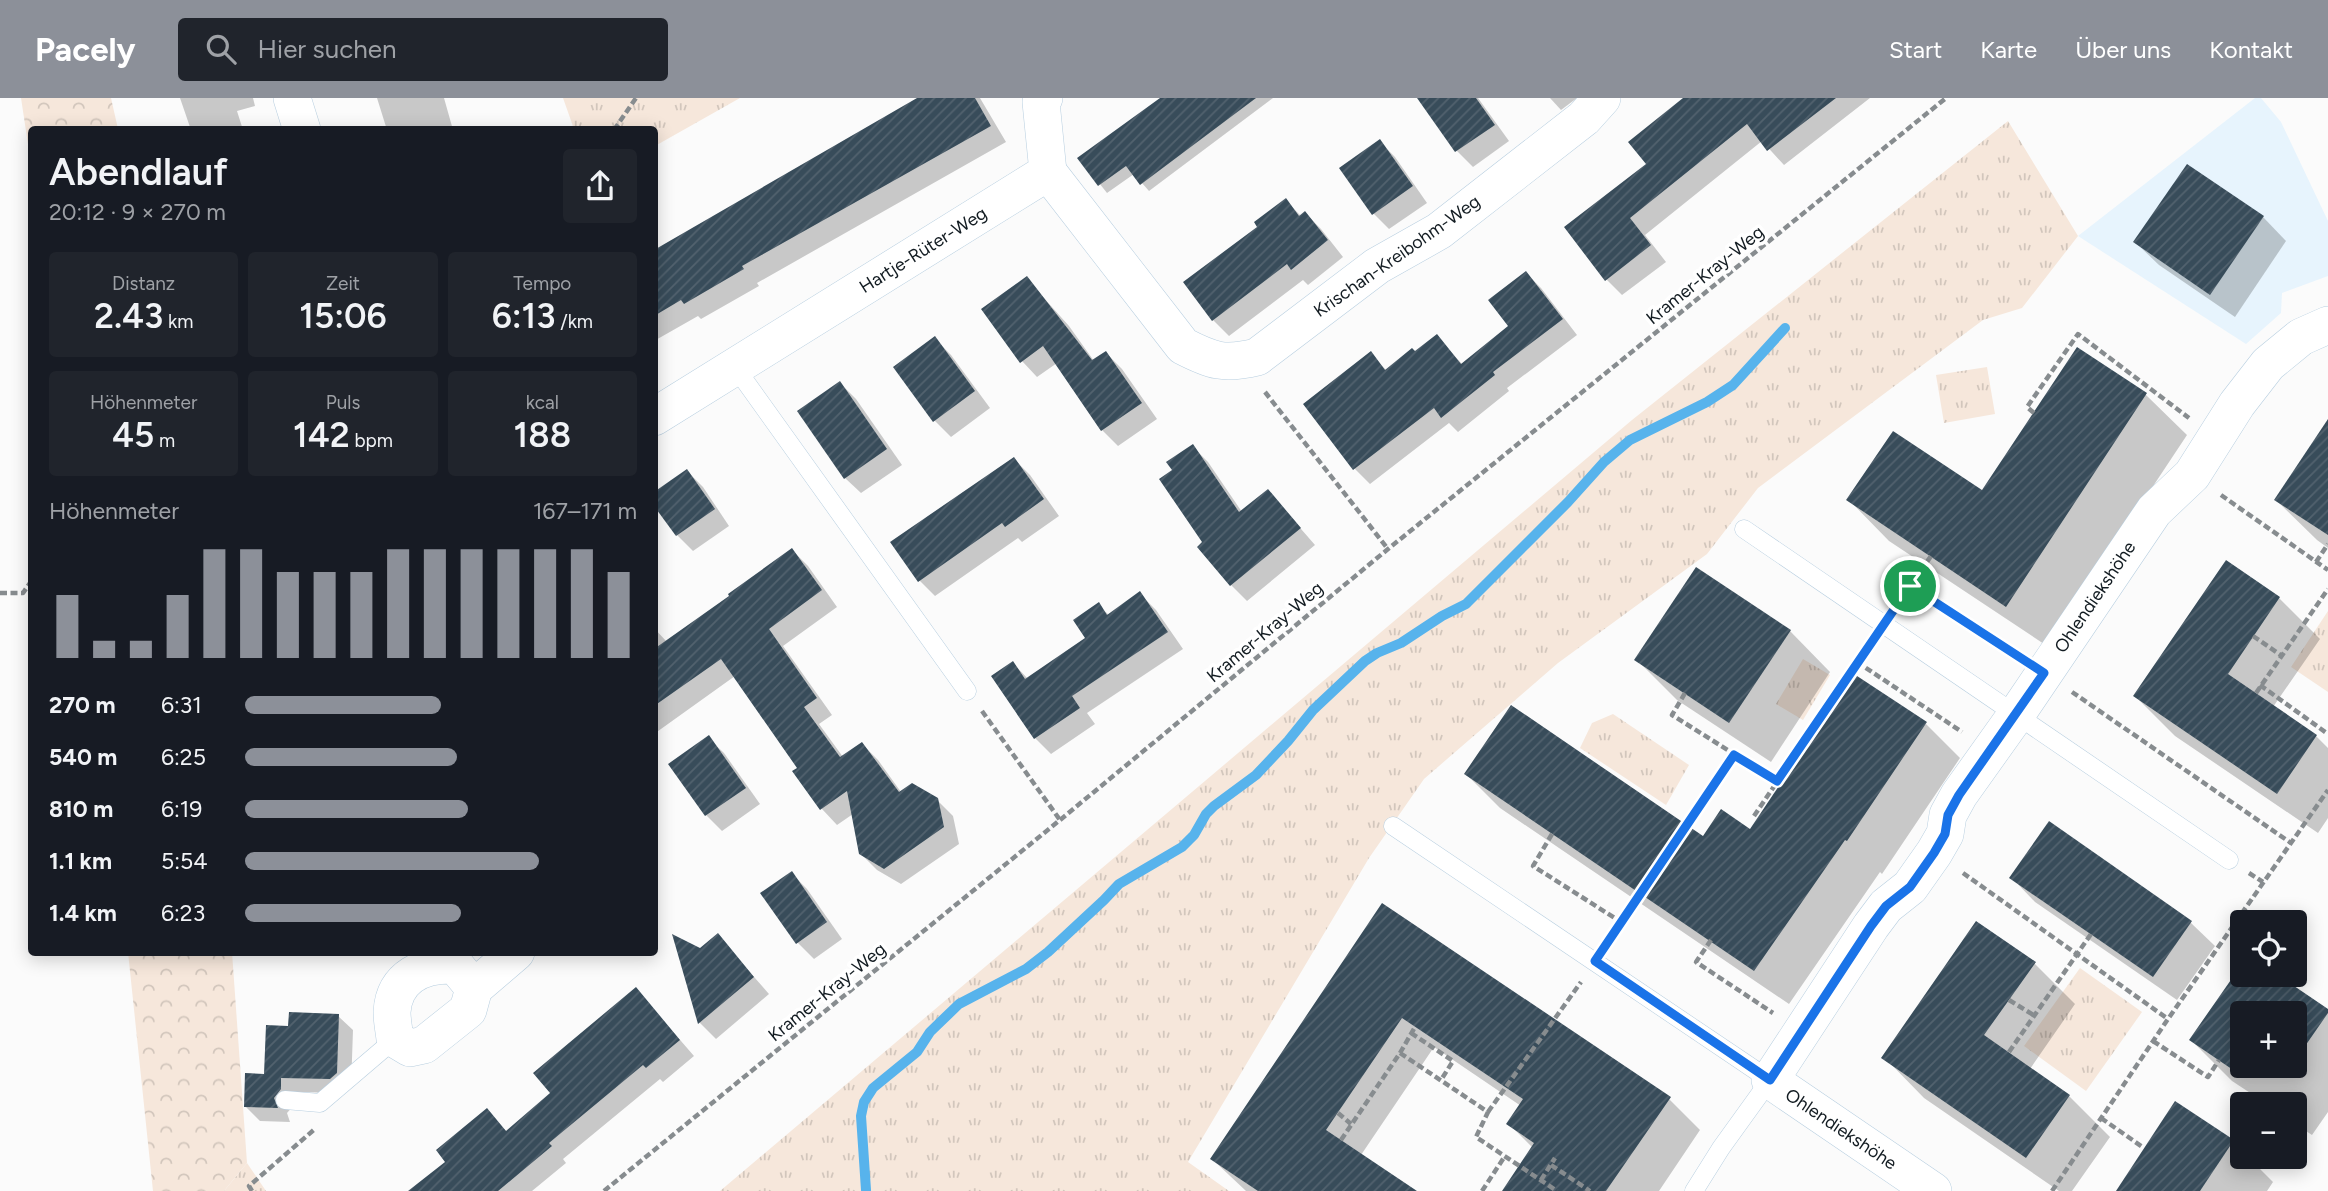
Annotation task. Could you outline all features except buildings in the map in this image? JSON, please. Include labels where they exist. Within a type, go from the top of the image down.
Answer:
[{"type":"street","points":[[292,98],[301,126]]},
{"type":"street","points":[[1044,98],[1041,102],[1048,172],[1183,346],[1211,360],[1241,361]]},
{"type":"street","name":"Krischan-Kreibohm-Weg","points":[[1241,361],[1257,357],[1377,265],[1438,231],[1584,118],[1602,98]]},
{"type":"street","name":"Hartje-Rüter-Weg","points":[[658,415],[1048,172]]},
{"type":"street","name":"Ohlendiekshöhe","points":[[1933,1191],[1770,1080],[1871,926],[1886,906],[1910,887],[1934,853],[1945,834],[1948,815],[1959,795],[2017,715],[2154,511],[2192,475],[2214,438],[2267,364],[2301,337],[2328,325]]},
{"type":"street","points":[[474,988],[455,965],[436,964],[415,973],[398,986],[392,1010],[395,1040],[410,1048],[424,1045],[468,1010],[474,988],[511,956]]},
{"type":"lane","points":[[735,367],[967,691]]},
{"type":"lane","points":[[1744,529],[2229,860]]},
{"type":"lane","points":[[1393,826],[1770,1080],[1694,1191]]},
{"type":"lane","points":[[285,1100],[320,1103],[395,1040]]},
{"type":"path","points":[[617,126],[636,98]]},
{"type":"path","name":"Kramer-Kray-Weg","points":[[604,1191],[1388,549],[1946,98]]},
{"type":"path","points":[[2034,412],[2027,407],[2078,334],[2214,438]]},
{"type":"path","points":[[1241,361],[1388,549]]},
{"type":"path","points":[[2192,475],[2328,570]]},
{"type":"path","points":[[2316,562],[2328,544]]},
{"type":"path","points":[[1754,816],[1931,556]]},
{"type":"path","points":[[0,593],[23,593],[28,586]]},
{"type":"path","points":[[1910,586],[2044,673],[2291,843]]},
{"type":"path","points":[[2256,693],[2328,589]]},
{"type":"path","points":[[2253,636],[2282,656]]},
{"type":"path","points":[[1857,662],[1991,751]]},
{"type":"path","points":[[2260,685],[2328,734]]},
{"type":"path","points":[[967,691],[1060,820]]},
{"type":"path","points":[[1685,693],[1672,715],[1777,781]]},
{"type":"path","points":[[1557,1191],[1476,1137],[1488,1112],[1595,961],[1734,755]]},
{"type":"path","points":[[2052,1191],[2328,790]]},
{"type":"path","points":[[1552,834],[1533,866],[1621,922]]},
{"type":"path","points":[[1934,853],[2168,1019]]},
{"type":"path","points":[[2009,1052],[2091,934]]},
{"type":"path","points":[[1711,940],[1696,962],[1802,1032]]},
{"type":"path","points":[[2009,1000],[2035,1016]]},
{"type":"path","points":[[1341,1140],[1415,1027]]},
{"type":"path","points":[[1411,1033],[1453,1061],[1441,1080]]},
{"type":"path","points":[[2153,1041],[2208,1077],[2219,1060]]},
{"type":"path","points":[[1400,1053],[1488,1112]]},
{"type":"path","points":[[1338,1113],[1351,1124]]},
{"type":"path","points":[[2101,1118],[2144,1148]]},
{"type":"path","points":[[1482,1191],[1506,1156]]},
{"type":"path","points":[[1541,1180],[1555,1157]]},
{"type":"path","points":[[1551,1165],[1590,1191]]},
{"type":"shaded area","points":[[2255,98],[2261,98],[2281,122],[2328,221],[2328,276],[2282,293],[2281,313],[2246,344],[2078,236]]},
{"type":"green space","points":[[21,98],[111,98],[117,126],[28,126],[28,144]]},
{"type":"green space","points":[[563,98],[740,98],[658,144],[658,126],[573,126]]},
{"type":"green space","points":[[2008,121],[2078,236],[2022,308],[1983,320],[1758,488],[1707,554],[1558,663],[1424,779],[1369,858],[1188,1162],[1229,1191],[720,1191],[1632,420]]},
{"type":"green space","points":[[1987,367],[1995,414],[1944,423],[1936,375]]},
{"type":"green space","points":[[2328,611],[2328,692],[2291,667]]},
{"type":"green space","points":[[1803,659],[1830,675],[1803,720],[1776,704]]},
{"type":"green space","points":[[1613,714],[1689,765],[1666,805],[1580,748],[1592,723]]},
{"type":"green space","points":[[128,956],[232,956],[247,1163],[224,1191],[153,1191]]},
{"type":"green space","points":[[2080,968],[2142,1012],[2086,1091],[2024,1046]]},
{"type":"green space","points":[[247,1163],[266,1191],[224,1191]]},
{"type":"waterway","points":[[866,1190],[861,1116],[864,1102],[873,1088],[917,1052],[930,1032],[959,1004],[1026,969],[1048,952],[1119,884],[1182,847],[1194,835],[1206,814],[1256,775],[1313,710],[1365,661],[1466,604],[1604,462],[1630,440],[1707,402],[1733,385],[1785,328]]},
{"type":"route","points":[[1910,586],[2044,673],[1959,795],[1948,815],[1945,834],[1934,853],[1910,887],[1886,906],[1871,926],[1770,1080],[1595,961],[1734,755],[1777,781],[1910,586]]}]
